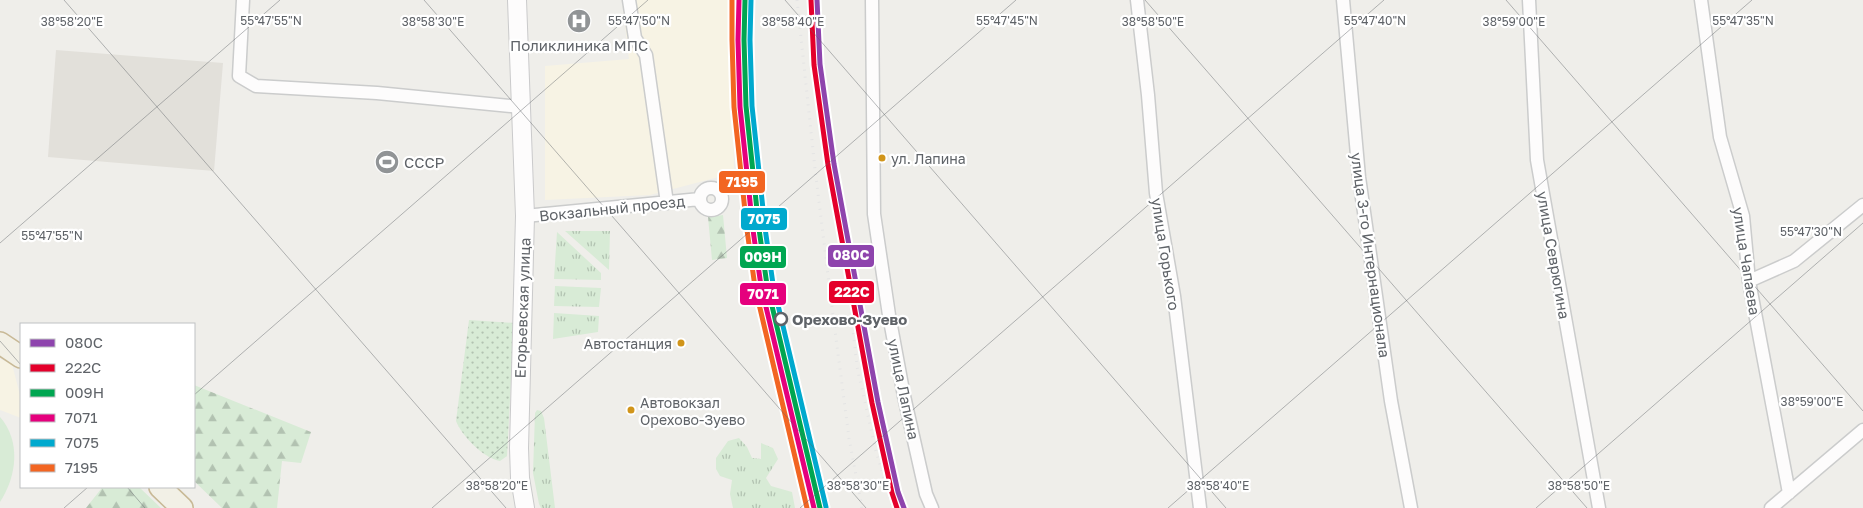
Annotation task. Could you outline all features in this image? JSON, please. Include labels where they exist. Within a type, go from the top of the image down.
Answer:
[{"type":"highway","points":[[0,343],[20,356]]},
{"type":"highway","points":[[161,488],[182,508]]},
{"type":"main road","name":"Егорьевская улица","points":[[517,0],[525,216],[519,448],[520,478],[525,508]]},
{"type":"street","points":[[243,0],[239,76],[256,86],[377,93],[520,107]]},
{"type":"street","points":[[630,0],[635,38],[646,55],[667,203]]},
{"type":"street","name":"улица Лапина","points":[[872,0],[874,214],[889,315],[904,396],[926,494],[932,508]]},
{"type":"street","name":"улица Горького","points":[[1137,0],[1148,95],[1156,193],[1174,296],[1200,508]]},
{"type":"street","name":"улица 3-го Интернационала","points":[[1343,0],[1359,177],[1391,402],[1411,508]]},
{"type":"street","name":"улица Севрюгина","points":[[1529,0],[1537,160],[1599,508]]},
{"type":"street","name":"улица Чапаева","points":[[1701,0],[1720,137],[1743,216],[1749,281],[1789,493]]},
{"type":"street","name":"Вокзальный проезд","points":[[525,216],[700,199]]},
{"type":"street","points":[[1749,281],[1794,262],[1863,206]]},
{"type":"street","points":[[1771,508],[1863,430]]},
{"type":"shaded area","points":[[622,0],[731,0],[734,173],[650,195],[545,200],[545,66],[629,59]]},
{"type":"shaded area","points":[[56,50],[223,63],[214,171],[48,157]]},
{"type":"shaded area","points":[[0,359],[12,364],[20,395],[20,418],[0,410]]},
{"type":"green space","points":[[723,215],[727,258],[712,260],[708,217]]},
{"type":"green space","points":[[565,231],[610,231],[609,270]]},
{"type":"green space","points":[[557,232],[601,273],[601,280],[554,279]]},
{"type":"green space","points":[[555,286],[601,288],[599,307],[554,306]]},
{"type":"green space","points":[[554,313],[599,316],[598,332],[553,339]]},
{"type":"green space","points":[[469,320],[514,323],[507,456],[500,461],[487,456],[474,446],[456,421]]},
{"type":"green space","points":[[195,385],[311,432],[301,463],[282,461],[277,508],[222,508],[195,482]]},
{"type":"green space","points":[[537,410],[541,411],[544,418],[555,508],[541,508],[533,473],[535,413]]},
{"type":"green space","points":[[0,417],[7,426],[11,437],[14,459],[10,481],[0,502]]},
{"type":"green space","points":[[739,438],[747,447],[752,458],[761,459],[761,443],[773,448],[778,459],[766,478],[771,486],[792,492],[795,508],[733,508],[730,494],[732,480],[720,476],[716,469],[716,458],[728,441]]},
{"type":"green space","points":[[140,488],[161,508],[86,508],[101,489]]},
{"type":"railway","points":[[797,0],[831,300],[849,438],[862,508]]},
{"type":"railway","points":[[837,180],[857,367],[876,451],[893,508]]},
{"type":"transit line","name":"7195","points":[[732,0],[734,107],[755,287],[807,508]]},
{"type":"transit line","name":"7071","points":[[739,0],[740,107],[761,286],[814,508]]},
{"type":"transit line","name":"009Н","points":[[745,0],[746,106],[767,285],[820,508]]},
{"type":"transit line","name":"7075","points":[[751,0],[752,106],[773,284],[826,507]]},
{"type":"transit line","name":"222С","points":[[811,0],[814,65],[828,165],[872,403],[897,508]]},
{"type":"transit line","name":"080С","points":[[817,0],[820,64],[834,164],[878,402],[898,492],[904,508]]},
{"type":"place","name":"Поликлиника МПС","points":[[579,21]]},
{"type":"place","name":"ул. Лапина","points":[[882,158]]},
{"type":"place","name":"СССР","points":[[387,162]]},
{"type":"place","name":"Орехово-Зуево","points":[[781,319]]},
{"type":"place","name":"Автостанция","points":[[681,343]]},
{"type":"place","name":"Автовокзал Орехово-Зуево","points":[[631,410]]}]
